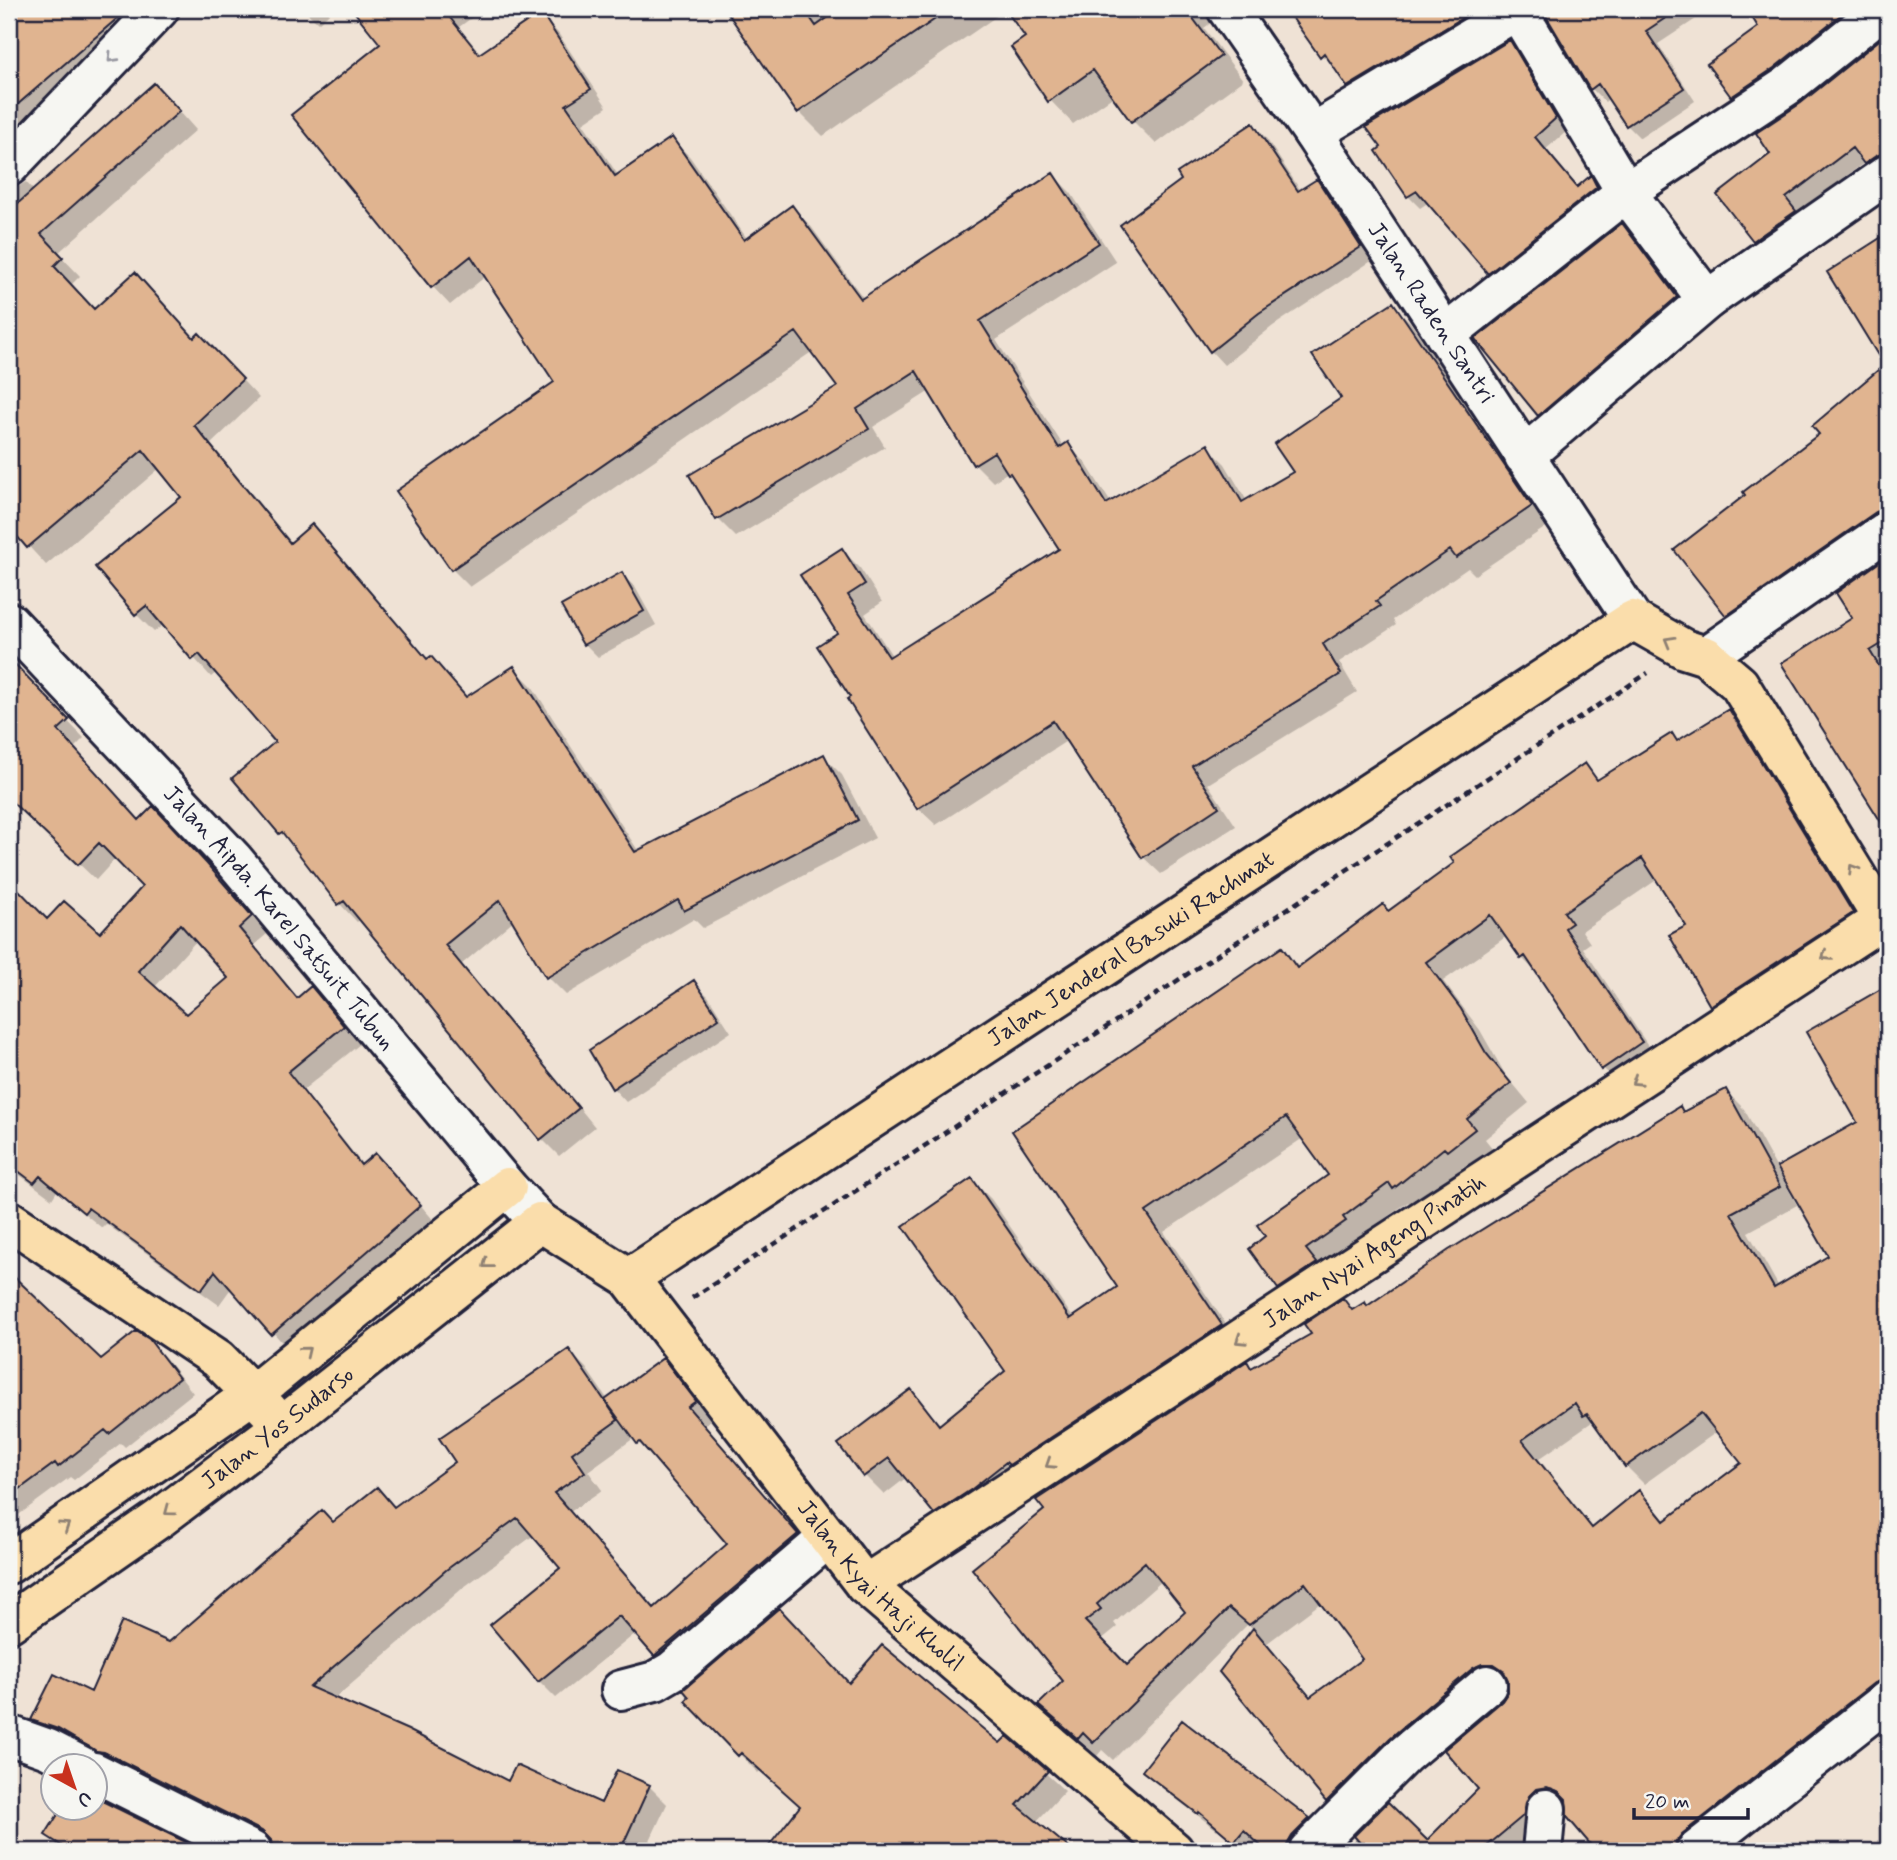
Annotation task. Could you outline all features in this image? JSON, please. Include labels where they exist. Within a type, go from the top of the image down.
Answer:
[{"type":"main road","points":[[1633,620],[1695,653],[1739,684],[1886,923]]},
{"type":"main road","name":"Jalan Jenderal Basuki Rachmat","points":[[629,1278],[1633,620]]},
{"type":"main road","name":"Jalan Nyai Ageng Pinatih","points":[[865,1585],[1886,923]]},
{"type":"main road","name":"Jalan Yos Sudarso","points":[[9,1564],[253,1394],[507,1187]]},
{"type":"main road","points":[[9,1220],[218,1359],[282,1426]]},
{"type":"main road","points":[[540,1222],[629,1278]]},
{"type":"main road","name":"Jalan Yos Sudarso","points":[[9,1623],[160,1518],[282,1426],[540,1222]]},
{"type":"main road","name":"Jalan Kyai Haji Kholil","points":[[629,1278],[865,1585],[1174,1851]]},
{"type":"street","points":[[14,150],[159,9]]},
{"type":"street","name":"Jalan Raden Santri","points":[[1227,9],[1313,133],[1633,620]]},
{"type":"street","points":[[1313,133],[1518,9],[1626,192],[1707,300]]},
{"type":"street","points":[[1445,335],[1626,192],[1787,86],[1873,11]]},
{"type":"street","points":[[1524,456],[1707,300],[1888,174]]},
{"type":"street","points":[[1695,653],[1888,530]]},
{"type":"street","name":"Jalan Aipda. Karel Satsuit Tubun","points":[[9,622],[233,859],[507,1187],[540,1222]]},
{"type":"street","points":[[621,1690],[654,1681],[672,1671],[829,1537]]},
{"type":"street","points":[[1308,1851],[1404,1755],[1487,1685]]},
{"type":"street","points":[[1696,1851],[1888,1700]]},
{"type":"street","points":[[9,1735],[54,1752]]},
{"type":"street","points":[[108,1779],[252,1851]]},
{"type":"street","points":[[1542,1851],[1546,1809]]},
{"type":"path","points":[[660,1319],[1695,653]]},
{"type":"building","points":[[9,9],[128,9],[9,112]]},
{"type":"building","points":[[352,9],[443,9],[479,54],[541,12],[591,89],[566,105],[615,176],[672,137],[744,240],[792,205],[861,299],[1053,173],[1099,243],[980,321],[1059,448],[1068,442],[1106,504],[1208,444],[1242,502],[1293,472],[1274,444],[1341,398],[1312,355],[1393,302],[1532,506],[1456,558],[1450,550],[1376,601],[1380,606],[1323,644],[1341,674],[1192,766],[1219,807],[1142,858],[1053,721],[917,809],[847,699],[850,697],[817,646],[837,633],[800,575],[842,548],[865,584],[848,595],[889,657],[1059,549],[1010,473],[1008,474],[994,452],[973,465],[916,371],[857,409],[869,429],[716,520],[689,475],[837,387],[796,332],[451,570],[396,491],[554,382],[471,256],[431,288],[291,115],[380,44]]},
{"type":"building","points":[[725,9],[804,9],[816,26],[840,9],[950,9],[797,113]]},
{"type":"building","points":[[1005,9],[1186,9],[1221,56],[1131,122],[1093,70],[1048,102],[1011,47],[1025,37]]},
{"type":"building","points":[[1286,9],[1477,9],[1347,87],[1324,53],[1320,57]]},
{"type":"building","points":[[1542,9],[1679,9],[1646,31],[1684,88],[1626,126],[1598,84],[1590,90]]},
{"type":"building","points":[[1747,9],[1848,9],[1774,68],[1731,97],[1707,64],[1758,27]]},
{"type":"building","points":[[1888,33],[1888,152],[1864,164],[1852,148],[1786,198],[1796,211],[1753,241],[1717,195],[1770,154],[1756,133],[1801,103]]},
{"type":"building","points":[[1510,40],[1556,118],[1535,137],[1577,187],[1591,175],[1597,187],[1488,274],[1417,191],[1407,197],[1376,151],[1381,147],[1366,127]]},
{"type":"building","points":[[154,83],[180,111],[41,234],[63,257],[54,266],[94,309],[135,272],[194,338],[199,333],[243,379],[194,425],[290,543],[312,524],[427,659],[431,656],[466,697],[514,666],[635,852],[824,754],[858,820],[684,911],[678,900],[546,978],[500,900],[445,945],[579,1108],[540,1140],[344,901],[338,905],[282,832],[279,834],[232,778],[275,742],[199,654],[192,660],[146,606],[135,615],[95,567],[181,497],[143,450],[27,548],[9,527],[9,200],[15,206]]},
{"type":"building","points":[[1253,123],[1298,191],[1317,179],[1361,247],[1259,313],[1210,352],[1120,225],[1181,180],[1177,173]]},
{"type":"building","points":[[1622,223],[1677,297],[1538,416],[1475,339]]},
{"type":"building","points":[[1888,233],[1888,508],[1876,512],[1726,616],[1674,550],[1745,495],[1743,492],[1819,434],[1812,426],[1884,365],[1827,272]]},
{"type":"building","points":[[1888,556],[1888,640],[1870,651],[1888,681],[1888,833],[1781,663],[1852,618],[1836,593]]},
{"type":"building","points":[[622,572],[644,611],[583,645],[561,606]]},
{"type":"building","points":[[9,658],[69,720],[58,730],[139,820],[153,806],[252,916],[239,928],[297,998],[311,986],[344,1026],[288,1072],[361,1165],[375,1153],[421,1205],[271,1335],[215,1271],[201,1290],[88,1208],[84,1213],[40,1176],[34,1183],[9,1164],[9,880],[47,919],[64,901],[100,933],[142,887],[99,843],[78,865],[9,799]],"holes":[[[180,924],[228,978],[186,1014],[138,971]]]},
{"type":"building","points":[[1729,709],[1853,913],[1710,1006],[1669,935],[1686,926],[1642,858],[1564,912],[1572,923],[1565,928],[1642,1042],[1601,1070],[1525,956],[1521,959],[1490,915],[1426,962],[1461,1009],[1486,1053],[1511,1083],[1467,1119],[1475,1129],[1447,1151],[1444,1148],[1393,1189],[1389,1183],[1343,1217],[1346,1221],[1306,1249],[1317,1263],[1278,1289],[1249,1249],[1265,1236],[1257,1225],[1328,1175],[1286,1117],[1146,1212],[1222,1325],[1009,1465],[1006,1462],[934,1514],[889,1458],[863,1477],[838,1444],[911,1389],[939,1425],[1005,1371],[903,1226],[972,1178],[1070,1319],[1117,1287],[1012,1131],[1282,947],[1297,968],[1383,904],[1388,911],[1454,863],[1450,857],[1585,763],[1597,780],[1672,733],[1677,741]]},
{"type":"building","points":[[694,980],[719,1018],[612,1089],[589,1050]]},
{"type":"building","points":[[1888,985],[1888,1679],[1874,1683],[1682,1834],[1676,1842],[1675,1851],[1596,1851],[1567,1817],[1566,1799],[1558,1791],[1547,1787],[1536,1789],[1529,1796],[1523,1816],[1481,1851],[1367,1851],[1354,1836],[1388,1802],[1427,1840],[1478,1789],[1444,1750],[1502,1701],[1508,1692],[1508,1680],[1503,1670],[1494,1664],[1482,1664],[1473,1668],[1390,1738],[1326,1802],[1219,1672],[1253,1628],[1310,1697],[1362,1659],[1305,1583],[1249,1625],[1229,1608],[1093,1743],[1083,1733],[1078,1739],[1038,1705],[1063,1681],[972,1569],[1044,1510],[1036,1500],[1247,1361],[1251,1368],[1311,1334],[1304,1324],[1343,1298],[1352,1310],[1365,1302],[1367,1306],[1449,1250],[1680,1106],[1683,1112],[1726,1089],[1780,1187],[1731,1213],[1774,1288],[1828,1256],[1777,1167],[1857,1122],[1806,1032]],"holes":[[[1575,1403],[1583,1416],[1587,1414],[1625,1467],[1701,1413],[1741,1463],[1664,1521],[1639,1490],[1592,1528],[1522,1440]],[[1145,1562],[1185,1612],[1127,1665],[1085,1621],[1101,1609],[1097,1604]]]},
{"type":"building","points":[[9,1272],[101,1359],[136,1331],[149,1339],[179,1378],[109,1434],[105,1430],[58,1467],[55,1463],[9,1497]]},
{"type":"building","points":[[569,1349],[618,1420],[572,1453],[585,1472],[554,1493],[654,1608],[727,1544],[640,1442],[637,1444],[605,1400],[663,1358],[696,1401],[688,1407],[798,1534],[654,1656],[619,1616],[538,1682],[490,1625],[560,1568],[517,1518],[446,1570],[310,1687],[408,1730],[508,1781],[516,1765],[601,1803],[617,1770],[650,1785],[620,1851],[274,1851],[271,1840],[262,1831],[108,1752],[96,1751],[58,1729],[31,1720],[54,1674],[91,1692],[122,1621],[169,1642],[322,1510],[333,1522],[377,1487],[394,1507],[455,1462],[439,1438]]},
{"type":"building","points":[[779,1608],[849,1683],[882,1645],[1000,1743],[1007,1736],[1048,1771],[1017,1805],[1073,1851],[765,1851],[800,1806],[741,1753],[738,1756],[685,1701],[689,1697],[683,1690]]},
{"type":"building","points":[[1182,1720],[1310,1818],[1292,1836],[1287,1851],[1266,1851],[1244,1830],[1234,1842],[1199,1812],[1198,1814],[1142,1771]]},
{"type":"building","points":[[108,1804],[204,1851],[70,1851],[45,1835],[53,1822],[108,1822]]}]
